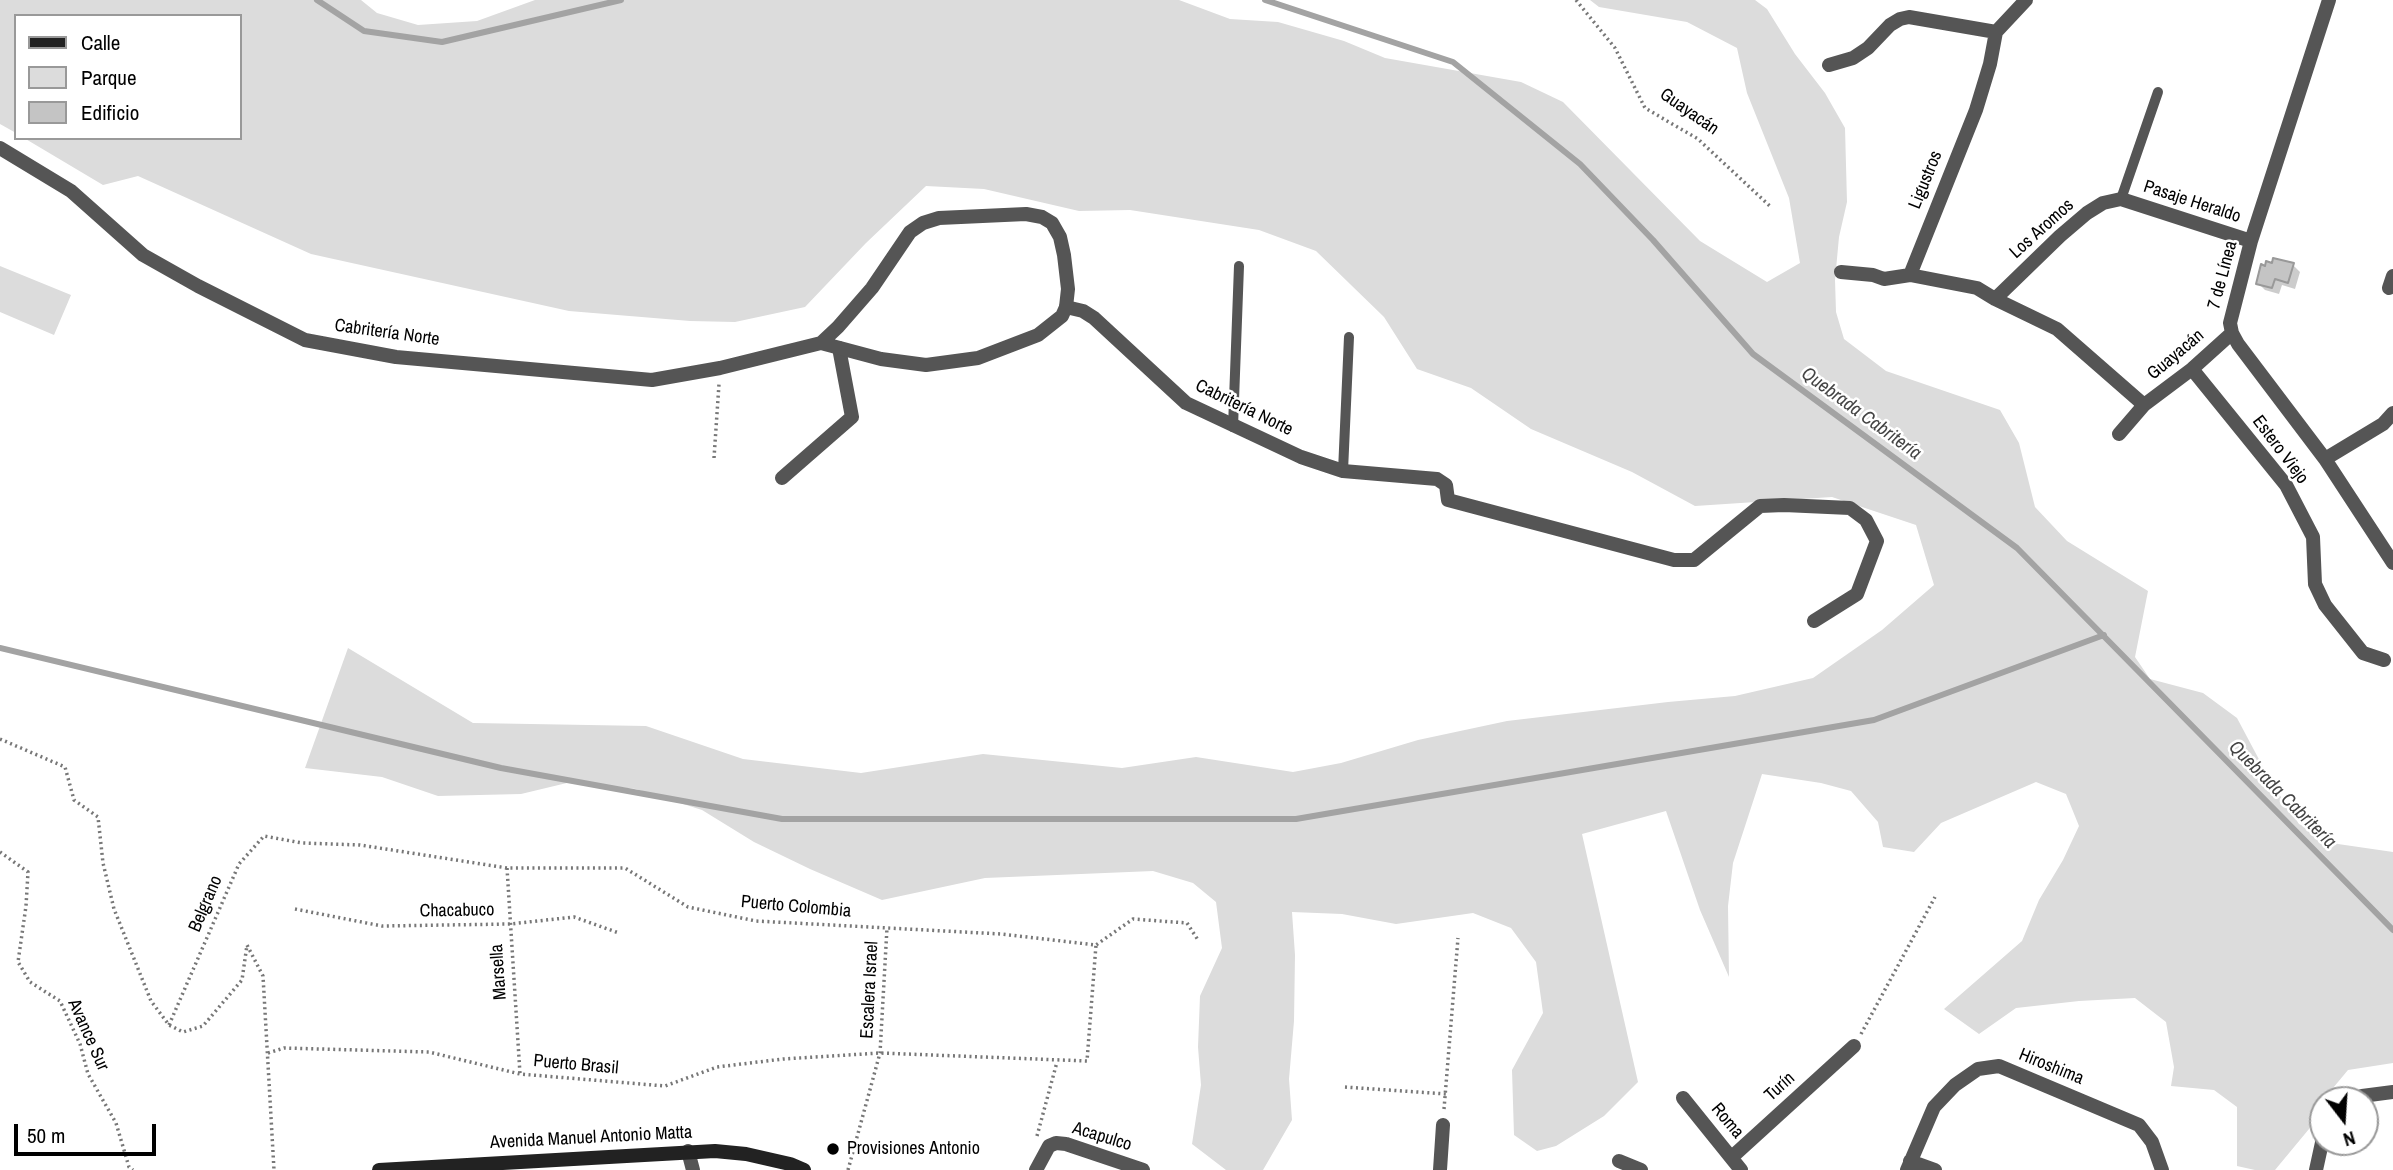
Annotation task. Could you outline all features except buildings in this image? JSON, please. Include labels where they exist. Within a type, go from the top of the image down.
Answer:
[{"type":"main road","name":"Avenida Manuel Antonio Matta","points":[[379,1170],[505,1166],[715,1151],[746,1154],[804,1170]]},
{"type":"street","points":[[1829,65],[1853,58],[1900,19],[1909,18],[1996,32],[2026,0]]},
{"type":"street","name":"7 de Línea","points":[[2329,0],[2251,241],[2230,323],[2232,333],[2325,459],[2393,563]]},
{"type":"street","name":"Ligustros","points":[[1910,275],[1976,110],[1990,64],[1996,32]]},
{"type":"street","name":"Cabritería Norte","points":[[0,148],[71,191],[143,255],[305,340],[396,357],[652,380],[720,368],[821,343],[881,359],[926,365],[953,363],[978,358],[1038,335],[1062,316],[1066,307],[1083,311],[1094,318],[1186,403],[1301,457],[1343,471],[1437,479],[1446,485],[1448,500],[1674,560],[1694,560],[1760,506],[1850,508],[1866,520],[1877,541],[1857,594],[1814,621]]},
{"type":"street","name":"Pasaje Heraldo","points":[[2121,199],[2251,241]]},
{"type":"street","name":"Los Aromos","points":[[1995,299],[2087,213],[2103,203],[2121,199]]},
{"type":"street","points":[[821,343],[872,288],[910,232],[923,223],[939,218],[1026,214],[1042,217],[1052,223],[1060,237],[1064,255],[1068,289],[1066,307]]},
{"type":"street","points":[[1841,272],[1873,275],[1884,279],[1910,275]]},
{"type":"street","name":"Guayacán","points":[[1910,275],[1977,288],[2057,329],[2144,405]]},
{"type":"street","name":"Guayacán","points":[[2119,434],[2144,405],[2192,369],[2232,333]]},
{"type":"street","points":[[782,478],[852,417],[839,348]]},
{"type":"street","name":"Estero Viejo","points":[[2192,369],[2286,485],[2314,537],[2315,584],[2325,605],[2363,653],[2384,660]]},
{"type":"street","points":[[2325,459],[2382,425],[2393,413]]},
{"type":"street","name":"Turín","points":[[1732,1157],[1854,1046]]},
{"type":"street","name":"Hiroshima","points":[[1909,1166],[1934,1107],[1955,1085],[1978,1069],[1999,1066],[2139,1125],[2152,1142],[2162,1170]]},
{"type":"street","name":"Roma","points":[[1683,1098],[1741,1170]]},
{"type":"street","points":[[1440,1170],[1443,1125]]},
{"type":"street","name":"Acapulco","points":[[1036,1170],[1049,1146],[1056,1143],[1143,1170]]},
{"type":"street","points":[[688,1151],[693,1170]]},
{"type":"street","points":[[1619,1161],[1641,1170]]},
{"type":"street","points":[[1909,1166],[1935,1170]]},
{"type":"lane","points":[[2121,199],[2158,92]]},
{"type":"lane","points":[[1233,427],[1239,266]]},
{"type":"lane","points":[[1343,471],[1349,337]]},
{"type":"path","name":"Guayacán","points":[[1576,0],[1615,48],[1645,108],[1698,139],[1772,208]]},
{"type":"path","points":[[714,458],[720,368]]},
{"type":"path","points":[[0,739],[65,767],[74,800],[98,817],[103,863],[114,909],[151,1001],[169,1026],[183,1032],[203,1026],[242,980],[247,945],[264,976],[274,1170]]},
{"type":"path","name":"Belgrano","points":[[169,1026],[239,864],[264,836],[302,843]]},
{"type":"path","name":"Puerto Colombia","points":[[302,843],[360,845],[507,867],[625,868],[688,907],[756,921],[1000,934],[1097,945]]},
{"type":"path","name":"Avance Sur","points":[[0,852],[28,872],[18,962],[30,982],[60,1001],[80,1044],[88,1073],[116,1123],[132,1170]]},
{"type":"path","name":"Marsella","points":[[507,867],[520,1074]]},
{"type":"path","points":[[1854,1046],[1935,897]]},
{"type":"path","name":"Chacabuco","points":[[295,909],[382,926],[510,924],[574,917],[619,933]]},
{"type":"path","points":[[1097,945],[1133,919],[1187,923],[1198,940]]},
{"type":"path","name":"Escalera Israel","points":[[880,1053],[887,928]]},
{"type":"path","points":[[1443,1125],[1458,938]]},
{"type":"path","name":"Puerto Brasil","points":[[268,1053],[284,1048],[429,1052],[520,1074],[665,1086],[717,1067],[783,1059],[880,1053],[1087,1061],[1097,945]]},
{"type":"path","points":[[848,1170],[880,1053]]},
{"type":"path","name":"Acapulco","points":[[1049,1146],[1037,1136],[1058,1061]]},
{"type":"path","points":[[1345,1087],[1446,1094]]},
{"type":"green space","points":[[0,0],[361,0],[377,13],[418,25],[477,21],[535,0],[1179,0],[1230,19],[1278,22],[1344,41],[1385,58],[1521,82],[1563,102],[1700,241],[1767,282],[1800,263],[1789,198],[1747,93],[1737,48],[1687,22],[1599,7],[1590,0],[1755,0],[1767,9],[1795,54],[1825,93],[1845,128],[1847,202],[1839,237],[1835,280],[1836,312],[1844,339],[1886,371],[2000,410],[2019,443],[2035,507],[2067,541],[2148,591],[2135,657],[2150,679],[2203,693],[2237,718],[2271,782],[2299,824],[2338,844],[2393,852],[2393,1063],[2348,1070],[2335,1086],[2309,1086],[2309,1129],[2275,1170],[2237,1166],[2237,1107],[2214,1090],[2171,1086],[2174,1067],[2166,1022],[2135,998],[2016,1008],[1979,1034],[1944,1009],[2022,941],[2039,900],[2079,826],[2066,794],[2036,782],[1941,823],[1914,852],[1883,847],[1878,822],[1851,791],[1821,783],[1762,774],[1733,863],[1728,906],[1729,977],[1700,910],[1666,811],[1582,834],[1638,1082],[1604,1116],[1556,1146],[1537,1151],[1514,1135],[1512,1070],[1543,1013],[1536,962],[1511,928],[1473,913],[1396,924],[1342,914],[1292,912],[1295,955],[1294,1021],[1289,1079],[1292,1120],[1263,1170],[1226,1170],[1192,1144],[1201,1085],[1198,1047],[1200,996],[1222,948],[1216,902],[1193,883],[1153,871],[985,878],[882,900],[754,842],[702,810],[636,789],[571,782],[521,794],[438,796],[382,777],[305,768],[348,648],[473,723],[646,726],[743,759],[861,773],[983,754],[1122,768],[1196,757],[1293,772],[1341,763],[1418,740],[1507,721],[1735,696],[1813,678],[1882,630],[1934,585],[1916,525],[1832,497],[1695,506],[1632,472],[1531,429],[1471,388],[1417,369],[1384,317],[1316,251],[1259,230],[1130,210],[1079,211],[984,189],[926,186],[866,243],[805,307],[735,322],[690,321],[569,311],[311,254],[138,176],[103,185],[27,140],[242,140],[242,14],[14,14],[14,132],[0,124]]},
{"type":"green space","points":[[0,266],[71,295],[54,335],[0,312]]},
{"type":"waterway","name":"Quebrada Cabritería","points":[[317,0],[364,31],[442,42],[621,0]]},
{"type":"waterway","name":"Quebrada Cabritería","points":[[1265,0],[1453,62],[1580,164],[1653,240],[1753,354],[2017,548],[2393,930]]},
{"type":"waterway","points":[[0,648],[501,768],[782,819],[1296,819],[1874,720],[2104,635]]},
{"type":"place","name":"Provisiones Antonio","points":[[833,1149]]}]
